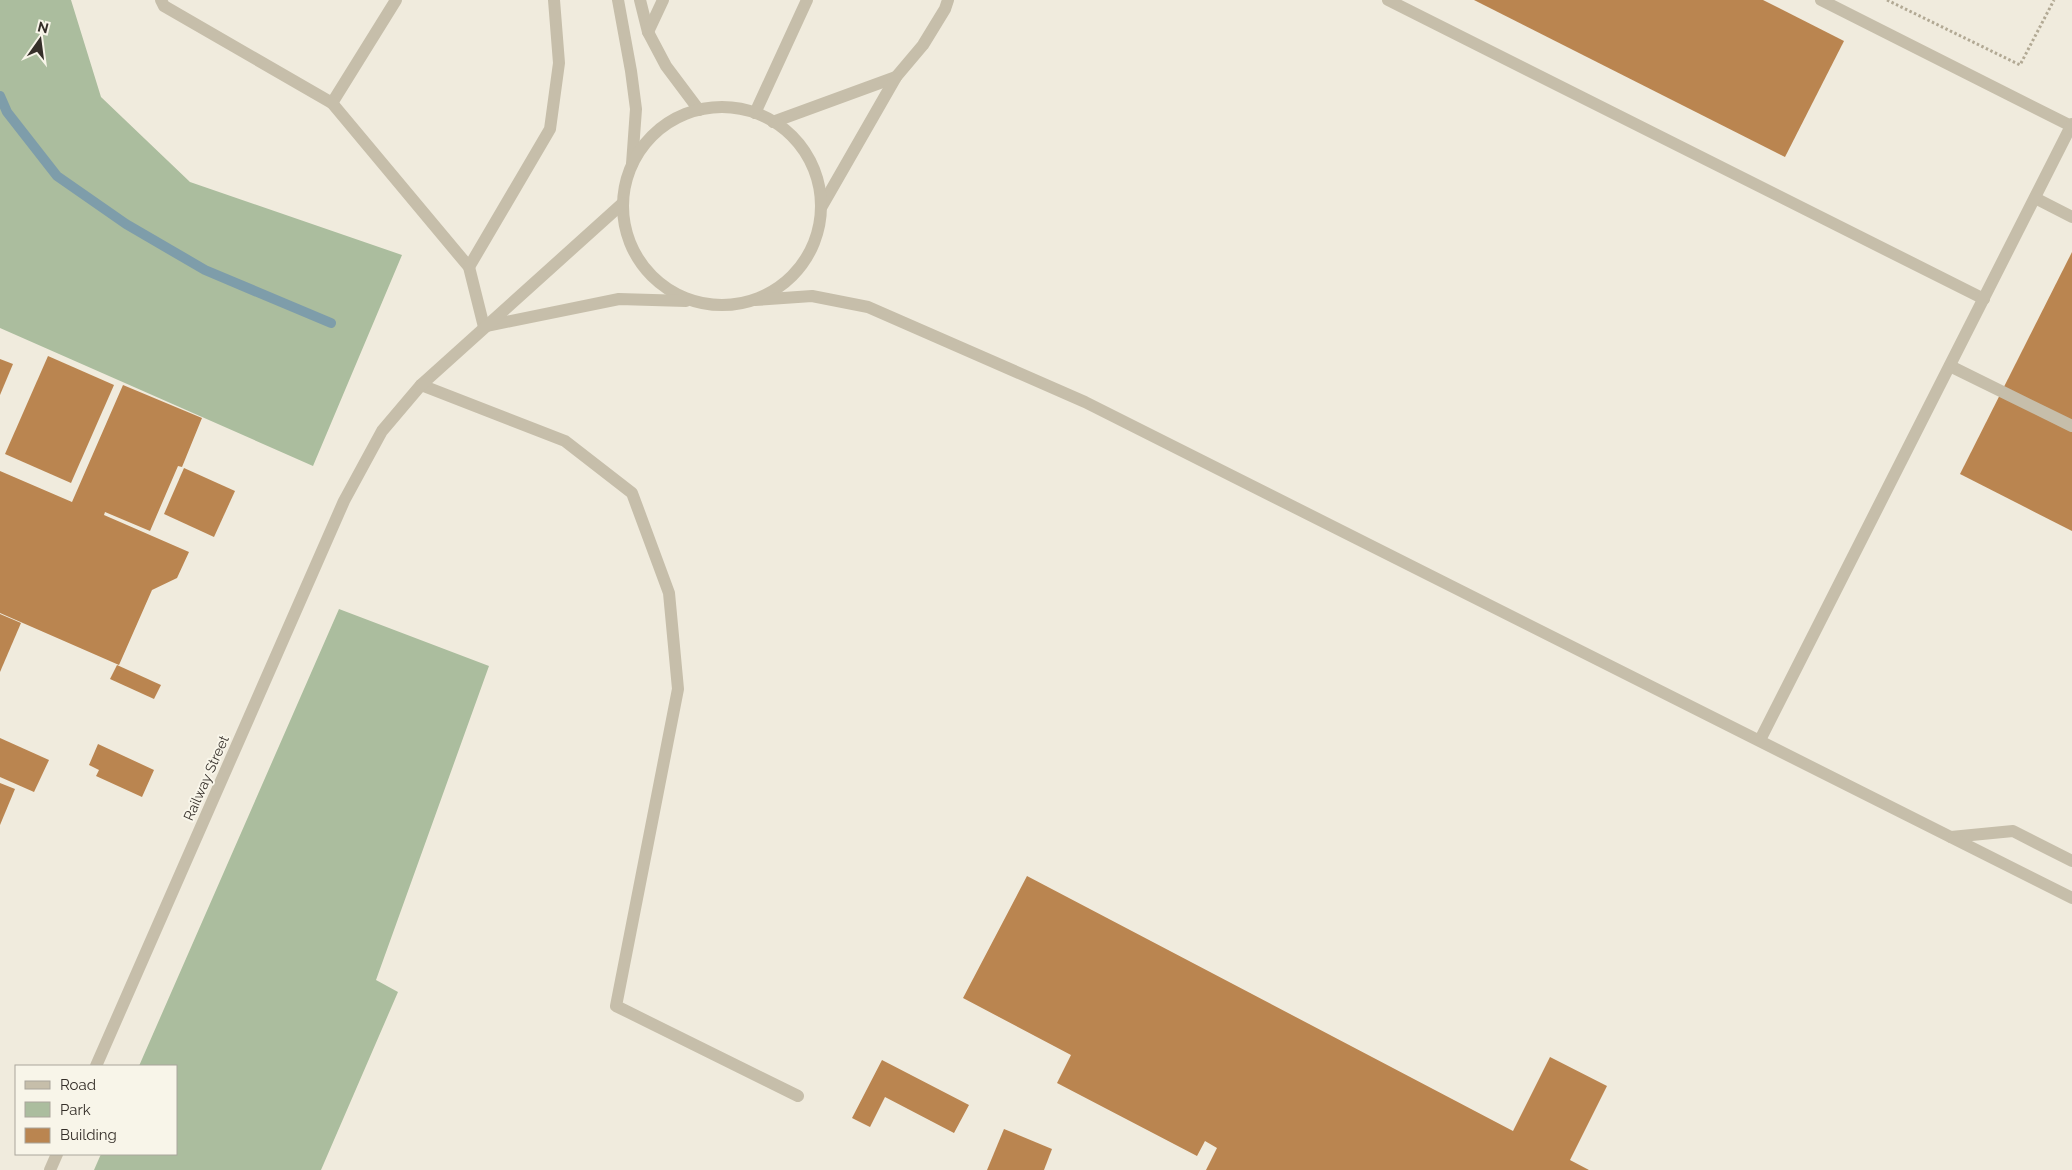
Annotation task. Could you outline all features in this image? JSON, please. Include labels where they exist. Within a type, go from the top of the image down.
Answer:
[{"type":"street","points":[[161,0],[164,6],[332,103],[470,267],[484,327],[619,299],[692,301],[713,305],[734,305],[755,300],[812,296],[868,307],[948,340],[1085,402],[2072,898]]},
{"type":"street","points":[[332,103],[396,0]]},
{"type":"street","points":[[470,267],[550,129],[559,63],[554,0]]},
{"type":"street","points":[[618,0],[636,109],[632,164],[626,183],[623,203],[626,232],[630,245],[641,263],[655,280],[672,292],[692,301]]},
{"type":"street","points":[[640,0],[648,32],[666,66],[699,110]]},
{"type":"street","points":[[648,32],[663,0]]},
{"type":"street","points":[[755,112],[806,0]]},
{"type":"street","points":[[822,206],[896,77],[923,45],[945,9],[948,0]]},
{"type":"street","points":[[1388,0],[1984,299]]},
{"type":"street","points":[[1760,740],[2072,125],[1821,0]]},
{"type":"street","points":[[773,122],[896,77]]},
{"type":"street","points":[[632,164],[653,135],[682,115],[699,110],[718,107],[755,112],[790,134],[803,149],[813,167],[819,186],[822,206],[817,233],[813,246],[803,264],[790,279],[774,291],[755,300]]},
{"type":"street","points":[[2035,198],[2072,216]]},
{"type":"street","name":"Railway Street","points":[[96,1065],[344,501],[382,431],[420,385],[623,203]]},
{"type":"street","points":[[1950,366],[2072,426]]},
{"type":"street","points":[[420,385],[565,441],[632,493],[669,593],[678,690],[616,1006],[798,1096]]},
{"type":"street","points":[[1951,837],[2013,831],[2072,861]]},
{"type":"street","points":[[50,1170],[57,1155]]},
{"type":"path","points":[[1887,0],[2020,65],[2054,0]]},
{"type":"green space","points":[[0,0],[71,0],[101,97],[190,182],[402,255],[313,466],[0,328]]},
{"type":"green space","points":[[339,609],[489,666],[376,980],[398,992],[321,1170],[94,1170],[101,1155],[178,1155],[178,1065],[139,1065]]},
{"type":"building","points":[[1474,0],[1763,0],[1844,41],[1785,157]]},
{"type":"building","points":[[2072,252],[2072,531],[1960,474]]},
{"type":"building","points":[[48,356],[114,385],[71,483],[5,454]]},
{"type":"building","points":[[0,359],[13,364],[0,395]]},
{"type":"building","points":[[123,385],[202,418],[182,467],[178,466],[150,531],[105,512],[104,515],[189,552],[177,578],[152,590],[119,665],[0,613],[0,471],[72,502]]},
{"type":"building","points":[[184,468],[235,491],[214,537],[164,514]]},
{"type":"building","points":[[0,614],[21,623],[0,672]]},
{"type":"building","points":[[117,665],[161,685],[154,699],[110,679]]},
{"type":"building","points":[[0,738],[49,760],[34,792],[0,777]]},
{"type":"building","points":[[98,744],[154,770],[142,797],[96,776],[99,770],[89,765]]},
{"type":"building","points":[[0,783],[15,789],[0,825]]},
{"type":"building","points":[[1027,876],[1513,1131],[1550,1057],[1607,1086],[1570,1160],[1589,1170],[1206,1170],[1217,1148],[1205,1141],[1197,1156],[1057,1083],[1071,1055],[963,998]]},
{"type":"building","points":[[882,1060],[969,1105],[954,1133],[885,1097],[870,1127],[852,1118]]},
{"type":"building","points":[[1004,1129],[1052,1149],[1044,1170],[987,1170]]},
{"type":"waterway","points":[[0,96],[7,112],[57,176],[126,224],[205,270],[331,323]]}]
